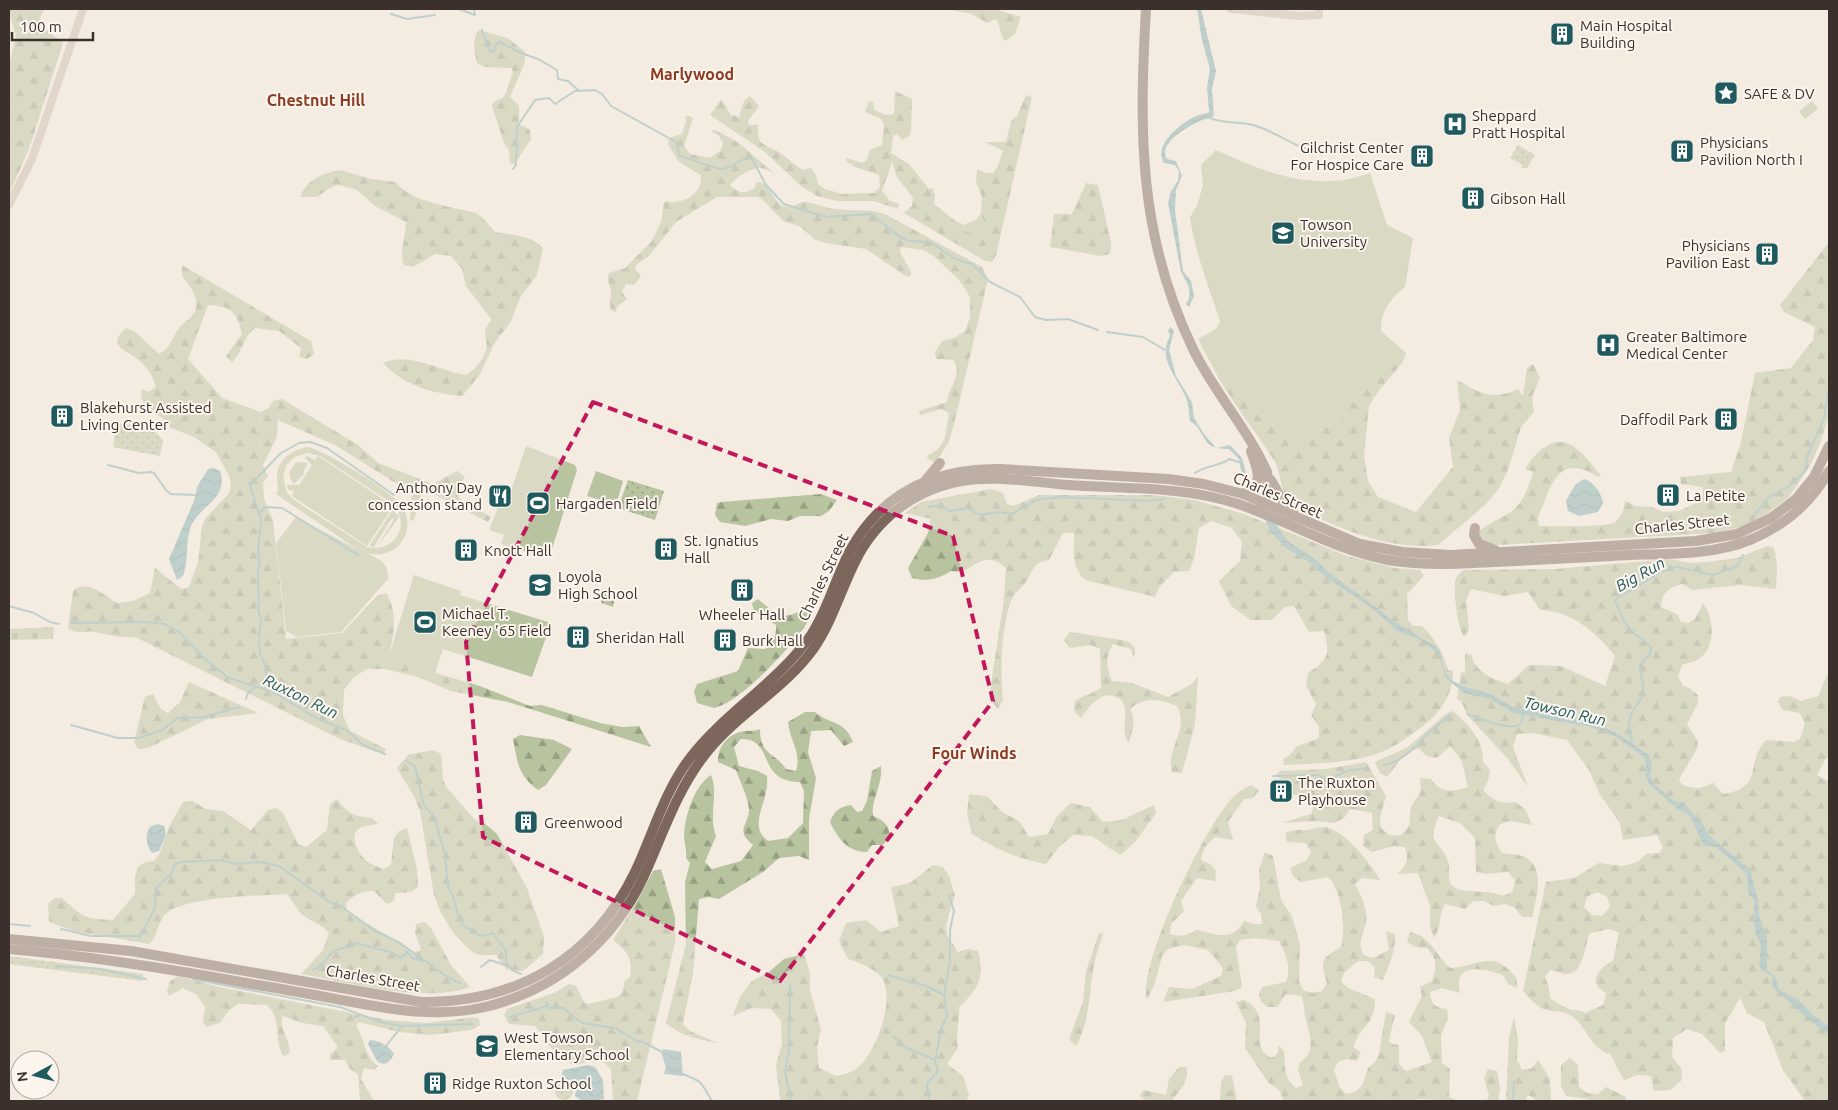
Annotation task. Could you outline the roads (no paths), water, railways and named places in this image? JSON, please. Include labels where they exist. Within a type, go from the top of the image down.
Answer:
[{"type":"main road","points":[[1146,9],[1141,111],[1142,150],[1148,201],[1158,249],[1172,296],[1194,351],[1221,398],[1246,435],[1285,505],[1303,520]]},
{"type":"main road","points":[[1243,494],[1256,486],[1258,478],[1246,435]]},
{"type":"main road","name":"Charles Street","points":[[9,939],[131,951],[421,1002],[480,998],[529,981],[576,952],[589,940],[613,910],[631,880],[667,798],[689,760],[708,737],[775,676],[805,644],[826,606],[852,547],[871,518],[900,495],[942,474],[970,469],[995,468],[1159,478],[1204,484],[1243,494],[1348,540],[1395,551],[1438,555],[1696,540],[1738,534],[1771,518],[1796,499],[1814,477],[1829,446]]},
{"type":"main road","name":"Charles Street","points":[[9,949],[130,962],[420,1014],[483,1007],[536,989],[567,971],[582,959],[621,916],[638,889],[679,794],[691,774],[715,743],[788,679],[808,656],[823,633],[858,555],[875,530],[901,506],[922,493],[952,483],[992,479],[1188,492],[1230,502],[1260,513],[1340,548],[1388,560],[1422,564],[1451,564],[1689,551],[1732,546],[1766,532],[1800,509],[1818,490],[1829,471]]},
{"type":"main road","points":[[1260,513],[1268,494],[1268,477]]},
{"type":"main road","points":[[847,581],[848,566],[871,527],[871,518],[879,518],[897,503],[922,493]]},
{"type":"main road","points":[[1475,528],[1474,535],[1479,544],[1501,552]]},
{"type":"street","points":[[9,206],[32,159],[83,9]]},
{"type":"street","points":[[1231,9],[1307,16],[1319,15],[1319,9]]},
{"type":"water","points":[[1197,9],[1201,9],[1216,71],[1212,89],[1214,115],[1182,131],[1170,141],[1165,153],[1167,159],[1176,161],[1182,176],[1176,190],[1175,210],[1183,271],[1191,281],[1194,296],[1189,307],[1186,304],[1190,292],[1181,272],[1168,203],[1171,191],[1178,181],[1179,171],[1175,165],[1164,163],[1162,149],[1175,130],[1196,116],[1209,112],[1207,87],[1210,69],[1202,40]]},
{"type":"water","points":[[1171,327],[1174,331],[1169,350],[1176,376],[1192,402],[1194,418],[1215,447],[1205,440],[1196,425],[1190,421],[1186,398],[1167,360],[1167,344],[1170,336],[1168,330]]},
{"type":"water","name":"Towson Run","points":[[1230,445],[1242,458],[1247,476],[1286,540],[1316,560],[1328,572],[1390,619],[1436,647],[1441,654],[1445,672],[1452,680],[1462,686],[1492,695],[1516,709],[1520,707],[1593,723],[1618,734],[1649,755],[1652,764],[1650,775],[1654,784],[1674,801],[1683,803],[1703,824],[1706,832],[1714,840],[1750,869],[1758,900],[1759,916],[1767,937],[1767,970],[1775,977],[1779,990],[1799,1000],[1814,1016],[1829,1026],[1829,1034],[1820,1029],[1773,988],[1772,976],[1763,971],[1759,966],[1761,945],[1755,932],[1754,900],[1748,891],[1747,874],[1716,847],[1704,846],[1690,816],[1676,808],[1649,784],[1646,776],[1645,758],[1616,737],[1592,727],[1513,713],[1490,699],[1464,693],[1445,676],[1439,656],[1434,650],[1420,640],[1396,630],[1372,608],[1327,578],[1309,562],[1287,549],[1272,533],[1243,480],[1239,459],[1229,449],[1217,448]]},
{"type":"water","points":[[214,468],[220,471],[221,488],[213,501],[195,518],[191,526],[188,536],[185,569],[183,576],[177,580],[169,559],[194,501],[197,487],[208,469]]},
{"type":"water","points":[[1584,479],[1597,489],[1603,503],[1598,512],[1579,516],[1568,511],[1566,501],[1575,485]]},
{"type":"water","points":[[158,824],[164,826],[166,835],[159,851],[152,853],[147,843],[147,832],[151,826]]},
{"type":"water","points":[[370,1040],[387,1046],[392,1051],[394,1054],[389,1061],[382,1064],[377,1061],[368,1044]]},
{"type":"water","points":[[663,1049],[681,1052],[683,1076],[664,1074],[666,1067],[662,1055]]},
{"type":"water","points":[[588,1065],[595,1067],[603,1080],[604,1099],[589,1101],[578,1099],[575,1096],[575,1085],[568,1079],[561,1077],[563,1070]]},
{"type":"waterway","points":[[459,9],[475,15],[474,9]]},
{"type":"waterway","points":[[391,14],[407,19],[435,15]]},
{"type":"waterway","points":[[482,30],[489,50],[493,52],[497,43],[500,42],[538,59],[557,70],[558,79],[568,81],[578,90]]},
{"type":"waterway","points":[[513,169],[516,165],[517,127],[535,100],[549,98],[555,104],[575,91],[595,90],[602,94],[611,106],[676,142],[680,156],[722,169],[740,161],[752,159],[766,185],[784,204],[826,217],[871,214],[906,240],[932,243],[955,259],[972,264],[990,282],[1020,297],[1035,317],[1046,320],[1068,319],[1098,330]]},
{"type":"waterway","points":[[1210,118],[1253,125],[1315,151],[1326,153],[1340,152]]},
{"type":"waterway","points":[[1107,332],[1143,337],[1165,350]]},
{"type":"waterway","name":"Big Run","points":[[1754,515],[1768,498],[1791,485],[1805,471],[1807,457],[1824,418],[1829,388]]},
{"type":"waterway","points":[[251,484],[281,453],[299,443],[310,442],[327,448],[394,495]]},
{"type":"waterway","points":[[1195,473],[1229,459],[1242,463]]},
{"type":"waterway","points":[[108,465],[139,473],[154,473],[171,494],[195,495]]},
{"type":"waterway","points":[[249,482],[261,520],[258,551],[260,562],[258,573],[259,613],[261,619],[259,641],[268,689]]},
{"type":"waterway","points":[[929,507],[940,505],[949,511],[968,508],[979,515],[999,512],[1012,514],[1036,500],[1060,497],[1147,501],[1165,499]]},
{"type":"waterway","points":[[259,514],[265,507],[282,508],[358,555]]},
{"type":"waterway","name":"Big Run","points":[[1632,743],[1629,725],[1631,714],[1644,694],[1640,665],[1650,654],[1651,648],[1627,625],[1615,600],[1662,571],[1676,567],[1714,575],[1737,566],[1743,555]]},
{"type":"waterway","name":"Ruxton Run","points":[[9,606],[34,613],[50,622],[59,624]]},
{"type":"waterway","name":"Ruxton Run","points":[[71,623],[145,622],[165,624],[179,632],[207,661],[229,678],[273,692],[318,719],[348,731],[363,745],[385,754]]},
{"type":"waterway","points":[[246,699],[248,693],[257,686]]},
{"type":"waterway","points":[[71,725],[118,738],[139,738],[162,730],[178,718],[205,717],[239,707]]},
{"type":"waterway","points":[[1467,714],[1504,726],[1517,726],[1521,723],[1524,712]]},
{"type":"waterway","points":[[1384,765],[1403,757],[1451,715]]},
{"type":"waterway","name":"Towson Run","points":[[1550,715],[1570,719]]},
{"type":"waterway","name":"Ruxton Run","points":[[406,761],[415,766],[423,802],[425,807],[434,816],[445,854],[448,887],[453,896],[459,919],[466,928],[473,929],[476,934],[482,936],[493,933],[506,951],[506,962],[512,970],[521,974]]},
{"type":"waterway","points":[[1273,776],[1318,775],[1327,780],[1347,771],[1366,768]]},
{"type":"waterway","points":[[139,939],[155,908],[156,888],[172,873],[175,864],[220,860],[235,864],[260,862],[279,866],[331,903],[341,906],[372,929],[400,943],[449,978],[460,983]]},
{"type":"waterway","points":[[929,1101],[927,1084],[938,1071],[935,1062],[941,1029],[947,1016],[944,995],[950,961],[950,930],[954,911],[949,895]]},
{"type":"waterway","points":[[9,924],[30,926]]},
{"type":"waterway","points":[[61,929],[91,936],[139,936]]},
{"type":"waterway","points":[[313,970],[320,966],[334,951],[356,943],[390,952],[401,958],[407,952],[412,958],[424,961]]},
{"type":"waterway","points":[[481,967],[490,960],[508,966]]},
{"type":"waterway","points":[[56,966],[101,969],[146,979]]},
{"type":"waterway","points":[[888,975],[926,986],[944,995]]},
{"type":"waterway","points":[[192,979],[340,1007],[381,1022],[402,1026],[473,1024]]},
{"type":"waterway","points":[[790,985],[789,1050],[785,1072],[791,1101]]},
{"type":"waterway","name":"Ruxton Run","points":[[546,1002],[549,1008],[563,1008],[582,1023],[615,1028],[637,1041],[643,1042],[664,1053]]},
{"type":"waterway","points":[[510,1017],[547,1006]]},
{"type":"waterway","points":[[354,1017],[361,1015]]},
{"type":"waterway","points":[[386,1046],[402,1026]]},
{"type":"waterway","points":[[893,1036],[905,1047],[935,1061]]},
{"type":"waterway","name":"Ruxton Run","points":[[683,1074],[701,1084],[712,1101]]},
{"type":"waterway","points":[[1513,1101],[1514,1081]]},
{"type":"place","name":"Main Hospital Building","points":[[1562,34]]},
{"type":"place","name":"SAFE & DV","points":[[1726,93]]},
{"type":"place","name":"Sheppard Pratt Hospital","points":[[1455,124]]},
{"type":"place","name":"Physicians Pavilion North I","points":[[1682,151]]},
{"type":"place","name":"Gilchrist Center For Hospice Care","points":[[1422,156]]},
{"type":"place","name":"Gibson Hall","points":[[1473,198]]},
{"type":"place","name":"Towson University","points":[[1283,233]]},
{"type":"place","name":"Physicians Pavilion East","points":[[1767,254]]},
{"type":"place","name":"Greater Baltimore Medical Center","points":[[1608,345]]},
{"type":"place","name":"Blakehurst Assisted Living Center","points":[[62,416]]},
{"type":"place","name":"Daffodil Park","points":[[1726,419]]},
{"type":"place","name":"La Petite","points":[[1668,495]]},
{"type":"place","name":"Anthony Day concession stand","points":[[500,496]]},
{"type":"place","name":"Hargaden Field","points":[[538,503]]},
{"type":"place","name":"St. Ignatius Hall","points":[[666,549]]},
{"type":"place","name":"Knott Hall","points":[[466,550]]},
{"type":"place","name":"Loyola High School","points":[[540,585]]},
{"type":"place","name":"Wheeler Hall","points":[[742,590]]},
{"type":"place","name":"Michael T. Keeney '65 Field","points":[[425,622]]},
{"type":"place","name":"Sheridan Hall","points":[[578,637]]},
{"type":"place","name":"Burk Hall","points":[[725,640]]},
{"type":"place","name":"The Ruxton Playhouse","points":[[1281,791]]},
{"type":"place","name":"Greenwood","points":[[526,822]]},
{"type":"place","name":"West Towson Elementary School","points":[[487,1046]]},
{"type":"place","name":"Ridge Ruxton School","points":[[435,1083]]},
{"type":"district","name":"Marlywood","points":[[692,74]]},
{"type":"district","name":"Chestnut Hill","points":[[316,100]]},
{"type":"district","name":"Four Winds","points":[[974,753]]}]
